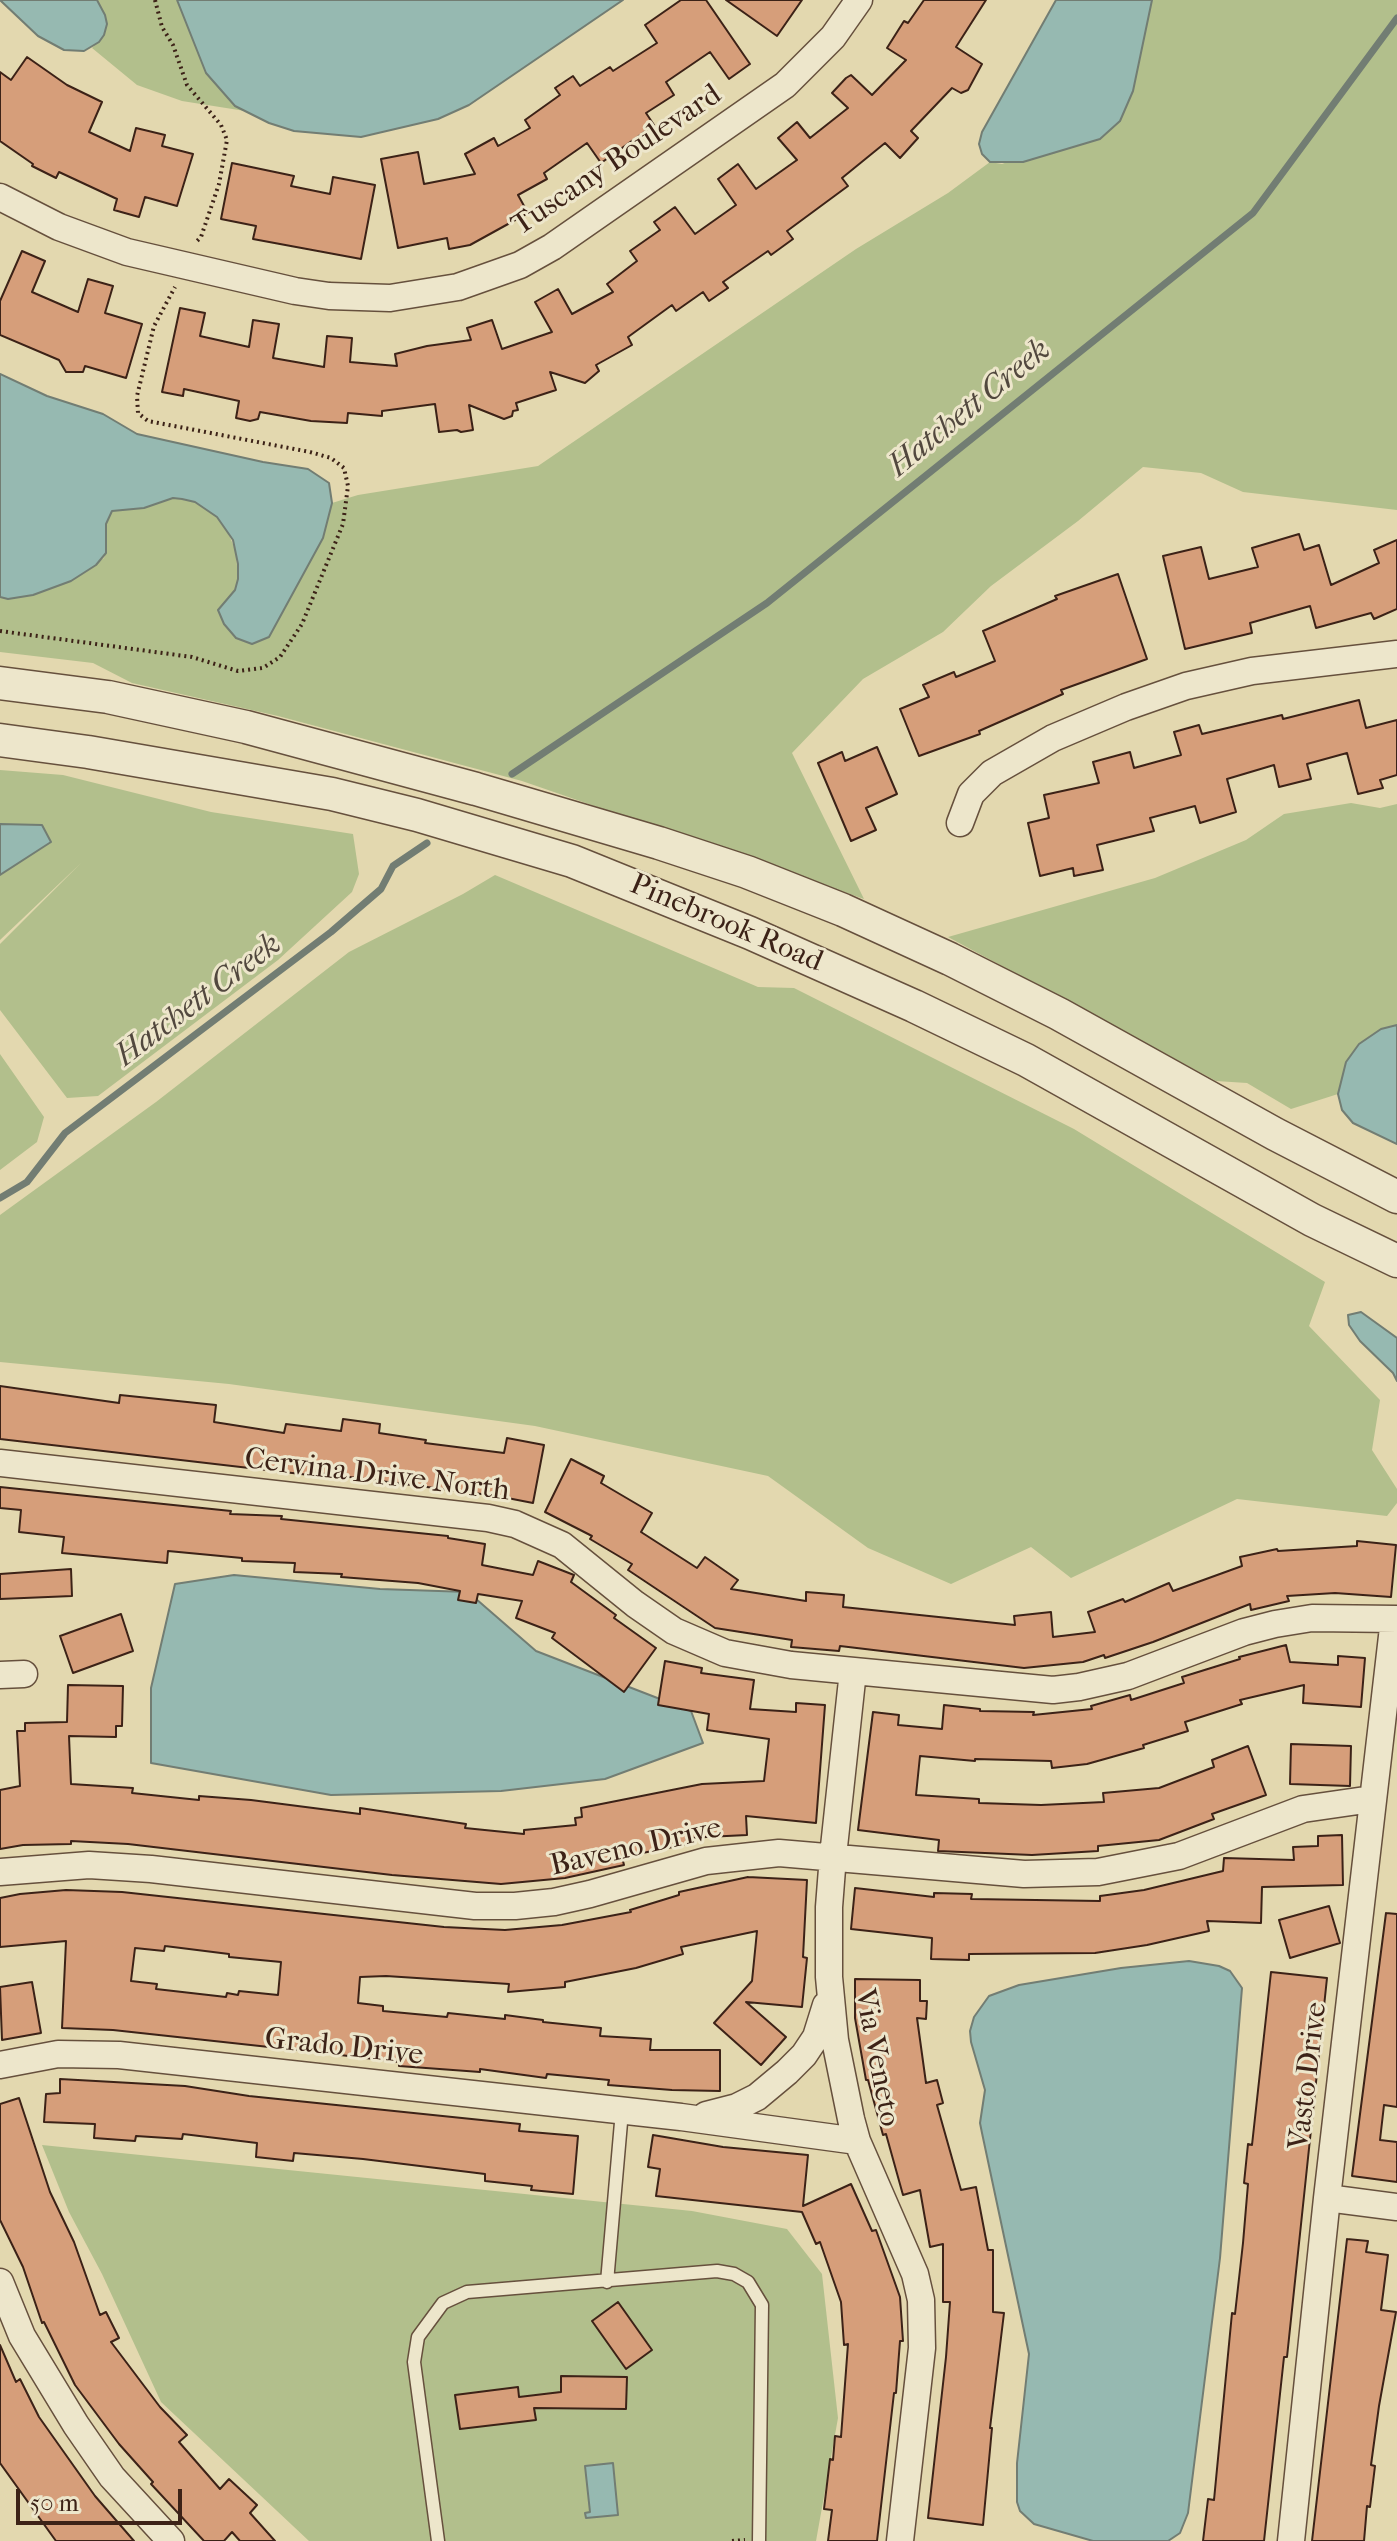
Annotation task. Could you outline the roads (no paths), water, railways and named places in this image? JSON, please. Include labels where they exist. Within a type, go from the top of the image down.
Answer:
[{"type":"street","name":"Tuscany Boulevard","points":[[0,197],[94,241],[182,266],[295,291],[361,299],[423,294],[489,278],[552,247],[785,85],[833,37],[859,0]]},
{"type":"street","points":[[960,823],[971,794],[992,773],[1041,744],[1126,707],[1186,686],[1252,671],[1397,654]]},
{"type":"street","name":"Pinebrook Road","points":[[0,683],[108,697],[246,727],[476,789],[747,872],[843,910],[991,979],[1397,1197]]},
{"type":"street","name":"Pinebrook Road","points":[[0,740],[332,794],[509,841],[601,872],[840,972],[1026,1060],[1312,1220],[1397,1261]]},
{"type":"street","name":"Cervina Drive North","points":[[0,1463],[488,1518],[515,1524],[562,1545],[653,1618],[698,1642],[725,1653],[753,1659],[853,1671],[1053,1690],[1128,1676],[1244,1632],[1275,1624],[1312,1618],[1396,1619]]},
{"type":"street","name":"Vasto Drive","points":[[1291,2541],[1372,1799],[1396,1619]]},
{"type":"street","name":"Via Veneto","points":[[853,1671],[833,1856],[829,1977],[842,2083],[857,2141],[915,2274],[921,2300],[922,2348],[900,2541]]},
{"type":"street","name":"Baveno Drive","points":[[0,1872],[105,1866],[475,1906],[515,1906],[590,1894],[706,1861],[779,1853],[1024,1874],[1098,1872],[1179,1856],[1303,1809],[1372,1799]]},
{"type":"street","name":"Grado Drive","points":[[681,2117],[718,2114],[737,2107],[757,2097],[787,2072],[816,2037],[827,2001],[829,1977]]},
{"type":"street","name":"Grado Drive","points":[[0,2065],[58,2054],[119,2055],[681,2117],[857,2141]]},
{"type":"street","points":[[1327,2198],[1397,2207]]},
{"type":"street","points":[[0,2282],[22,2336],[76,2425],[112,2477],[171,2541]]},
{"type":"lane","points":[[607,2282],[622,2111]]},
{"type":"lane","points":[[438,2541],[414,2362],[424,2326],[443,2303],[467,2292],[717,2271],[742,2277],[754,2288],[762,2305],[759,2541]]},
{"type":"water","points":[[0,0],[97,0],[107,24],[104,35],[84,51],[64,50],[38,36]]},
{"type":"water","points":[[177,0],[623,0],[469,105],[438,119],[361,137],[294,131],[235,106],[206,73]]},
{"type":"water","points":[[1056,0],[1152,0],[1133,91],[1120,121],[1100,139],[1023,162],[990,162],[982,154],[979,144],[982,132]]},
{"type":"water","points":[[0,374],[47,396],[103,414],[137,434],[308,469],[329,483],[332,503],[323,538],[269,637],[252,644],[236,638],[224,624],[218,610],[235,590],[238,579],[233,540],[217,517],[195,502],[182,499],[173,498],[144,508],[112,511],[106,524],[106,553],[96,565],[71,581],[33,595],[8,599],[0,597]]},
{"type":"water","points":[[0,824],[42,825],[51,842],[0,875]]},
{"type":"water","points":[[1397,1025],[1397,1144],[1353,1123],[1342,1110],[1338,1094],[1346,1062],[1359,1044],[1381,1029]]},
{"type":"water","points":[[1361,1312],[1397,1338],[1397,1381],[1349,1325],[1348,1315]]},
{"type":"water","points":[[234,1575],[380,1589],[468,1592],[536,1651],[691,1711],[703,1743],[605,1779],[501,1791],[331,1795],[151,1763],[151,1688],[175,1584]]},
{"type":"water","points":[[1189,1961],[1230,1971],[1242,1988],[1220,2258],[1188,2513],[1180,2533],[1168,2541],[1093,2541],[1034,2524],[1020,2511],[1017,2502],[1017,2463],[1029,2354],[980,2123],[985,2090],[970,2031],[974,2017],[989,1996],[1019,1985],[1121,1968]]},
{"type":"water","points":[[613,2463],[618,2515],[586,2518],[585,2513],[590,2512],[585,2466]]},
{"type":"waterway","name":"Hatchett Creek","points":[[512,774],[767,603],[1253,213],[1397,18]]},
{"type":"waterway","name":"Hatchett Creek","points":[[0,1198],[27,1182],[65,1133],[331,932],[381,889],[393,866],[427,843]]}]
